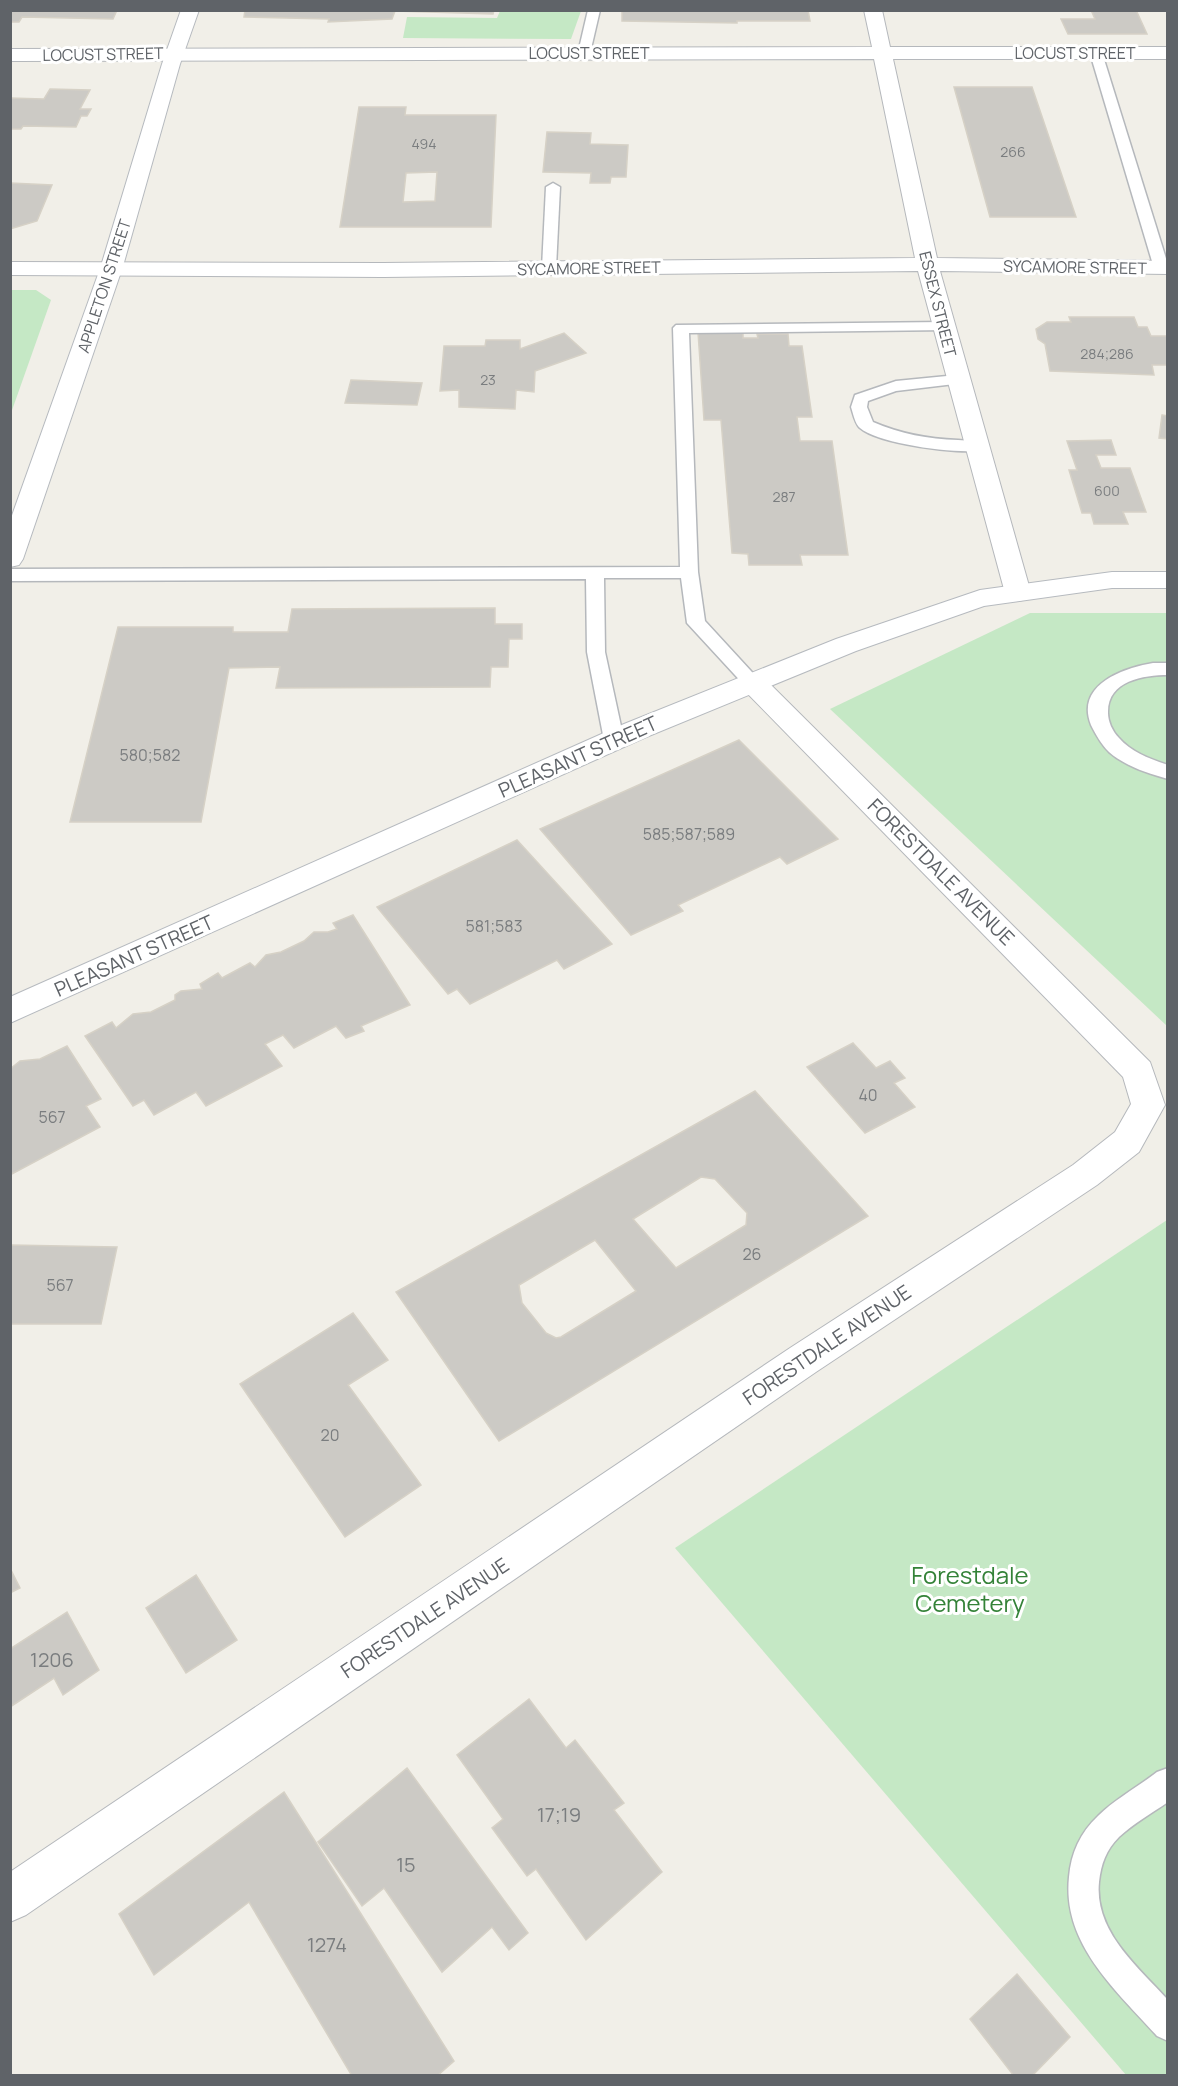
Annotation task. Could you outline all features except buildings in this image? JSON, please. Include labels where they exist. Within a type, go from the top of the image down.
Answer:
[{"type":"street","name":"APPLETON STREET","points":[[10,559],[112,266],[175,53],[190,10]]},
{"type":"street","name":"ESSEX STREET","points":[[873,10],[927,264],[957,381],[1018,593]]},
{"type":"street","name":"LOCUST STREET","points":[[10,55],[1167,53]]},
{"type":"street","name":"SYCAMORE STREET","points":[[10,269],[112,266],[243,271],[927,264],[1164,268]]},
{"type":"street","name":"PLEASANT STREET","points":[[10,1011],[614,740],[846,645],[980,598],[1112,580],[1167,580]]},
{"type":"street","name":"FORESTDALE AVENUE","points":[[10,1899],[803,1360],[1086,1175],[1127,1142],[1148,1105],[1138,1071],[753,683]]},
{"type":"lane","points":[[584,53],[594,10]]},
{"type":"lane","points":[[1096,53],[1164,268]]},
{"type":"lane","points":[[549,268],[553,187]]},
{"type":"lane","points":[[753,683],[696,623],[688,572],[681,328],[944,327]]},
{"type":"lane","points":[[957,381],[898,384],[876,390],[861,398],[859,407],[866,425],[895,439],[918,444],[977,446]]},
{"type":"lane","points":[[10,575],[688,572]]},
{"type":"lane","points":[[595,573],[596,652],[614,740]]},
{"type":"lane","points":[[1167,669],[1131,672],[1113,681],[1100,696],[1097,713],[1105,736],[1125,754],[1153,768],[1167,772]]},
{"type":"lane","points":[[1167,1783],[1108,1827],[1086,1857],[1082,1897],[1089,1928],[1102,1948],[1167,2025]]},
{"type":"green space","points":[[500,11],[581,11],[571,39],[403,38],[407,17],[497,18]]},
{"type":"green space","points":[[11,290],[36,290],[51,300],[11,413]]},
{"type":"green space","points":[[1030,613],[1167,613],[1167,1026],[830,709]]},
{"type":"green space","name":"Forestdale Cemetery","points":[[1167,1220],[1167,2075],[1126,2075],[675,1548]]}]
